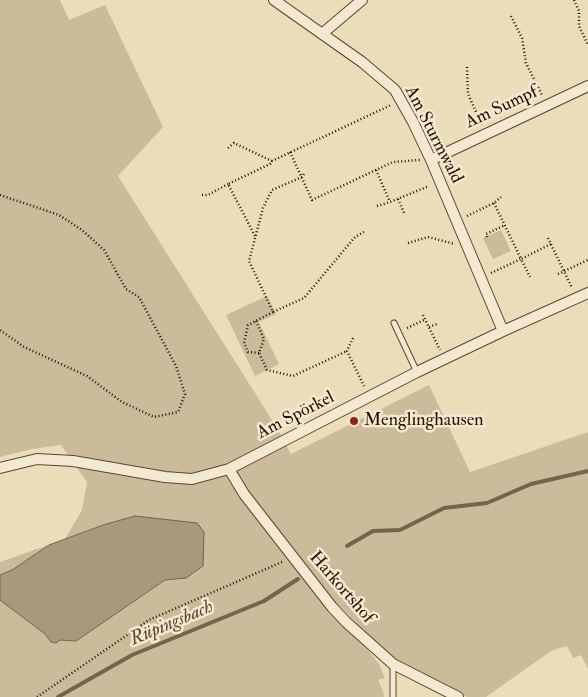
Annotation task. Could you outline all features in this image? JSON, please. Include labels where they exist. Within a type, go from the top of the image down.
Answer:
[{"type":"street","name":"Am Sturmwald","points":[[274,0],[323,33],[395,90],[431,160],[503,331]]},
{"type":"street","points":[[323,33],[362,0]]},
{"type":"street","name":"Am Sumpf","points":[[431,160],[588,86]]},
{"type":"street","name":"Am Spörkel","points":[[0,468],[38,459],[73,461],[165,477],[192,479],[229,469],[417,372],[588,293]]},
{"type":"street","name":"Harkortshof","points":[[229,469],[244,494],[346,622],[393,664],[458,697]]},
{"type":"lane","points":[[394,323],[417,372]]},
{"type":"lane","points":[[393,664],[393,697]]},
{"type":"path","points":[[574,0],[579,11],[579,26],[588,45]]},
{"type":"path","points":[[511,16],[522,38],[526,63],[547,105]]},
{"type":"path","points":[[467,67],[468,94],[486,133]]},
{"type":"path","points":[[202,195],[208,195],[290,152],[401,100]]},
{"type":"path","points":[[228,148],[234,142],[272,161]]},
{"type":"path","points":[[290,152],[303,175],[312,200],[393,162],[431,160]]},
{"type":"path","points":[[376,170],[390,202]]},
{"type":"path","points":[[273,312],[249,261],[263,208],[272,190],[303,175]]},
{"type":"path","points":[[377,206],[440,181]]},
{"type":"path","points":[[228,184],[255,237]]},
{"type":"path","points":[[0,195],[59,216],[82,230],[104,250],[126,288],[140,297],[176,366],[185,394],[178,412],[154,417],[130,406],[88,376],[24,347],[0,330]]},
{"type":"path","points":[[457,221],[494,203],[501,197]]},
{"type":"path","points":[[398,199],[406,216]]},
{"type":"path","points":[[494,203],[530,277]]},
{"type":"path","points":[[487,237],[486,234],[505,226]]},
{"type":"path","points":[[259,353],[248,352],[244,343],[248,325],[304,298],[355,237],[364,232]]},
{"type":"path","points":[[408,243],[428,237],[468,248]]},
{"type":"path","points":[[548,238],[576,298]]},
{"type":"path","points":[[481,278],[551,244]]},
{"type":"path","points":[[558,274],[588,260]]},
{"type":"path","points":[[424,315],[444,359]]},
{"type":"path","points":[[398,332],[426,319]]},
{"type":"path","points":[[256,321],[264,339],[259,353],[267,370],[293,376],[346,351],[354,338]]},
{"type":"path","points":[[429,327],[436,324]]},
{"type":"path","points":[[346,351],[369,397]]},
{"type":"path","points":[[37,697],[149,620],[293,557]]},
{"type":"shaded area","points":[[0,0],[60,0],[69,20],[105,5],[163,127],[118,176],[277,428],[291,454],[429,385],[470,472],[588,432],[588,669],[581,655],[573,658],[567,646],[551,651],[486,697],[467,697],[397,662],[339,606],[328,612],[364,645],[379,664],[385,678],[378,680],[384,697],[0,697],[0,600],[45,634],[51,642],[60,640],[76,641],[165,580],[186,578],[203,566],[203,548],[103,525],[49,545],[12,570],[0,575],[0,562],[65,539],[82,510],[87,482],[61,445],[32,449],[0,457]]},
{"type":"shaded area","points":[[501,230],[511,251],[493,259],[483,238]]},
{"type":"shaded area","points":[[267,296],[276,314],[259,322],[279,364],[255,376],[226,315]]},
{"type":"shaded area","points":[[135,516],[197,523],[204,532],[203,566],[186,578],[165,580],[76,641],[60,640],[56,643],[51,642],[45,634],[0,600],[0,575],[12,570],[49,545],[103,525]]},
{"type":"waterway","name":"Rüpingsbach","points":[[347,546],[373,531],[400,530],[444,508],[487,503],[531,484],[588,471]]},
{"type":"waterway","name":"Rüpingsbach","points":[[58,697],[132,655],[264,601],[298,579]]},
{"type":"place","name":"Menglinghausen","points":[[354,421]]}]
